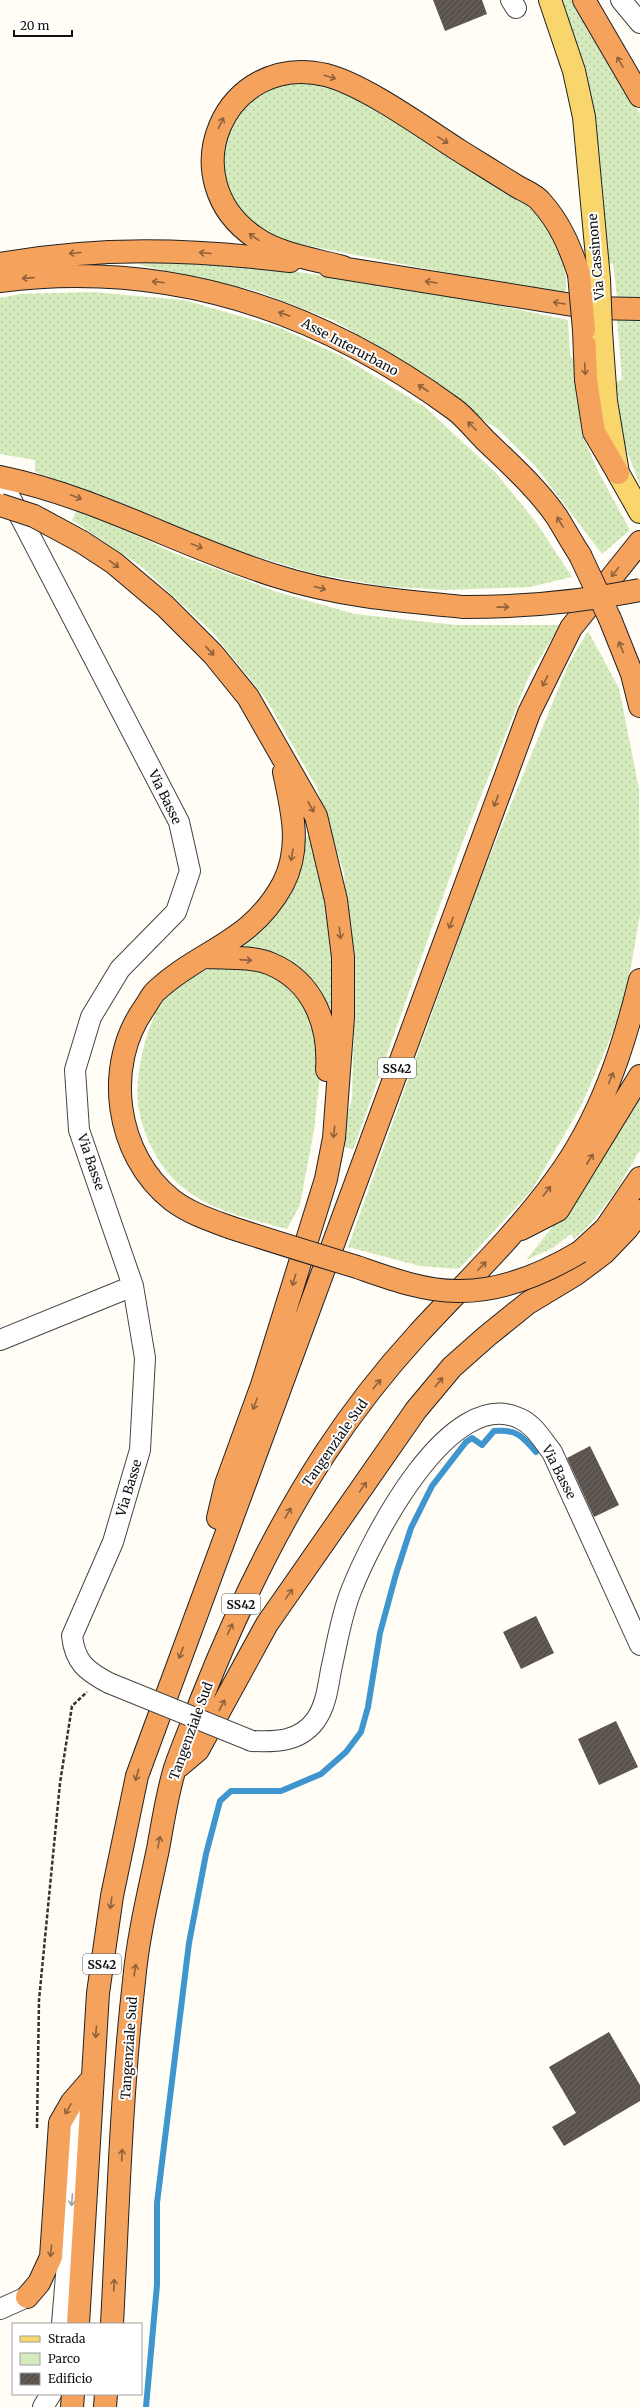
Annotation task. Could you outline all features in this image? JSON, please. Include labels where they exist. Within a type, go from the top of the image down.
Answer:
[{"type":"highway","points":[[584,0],[640,96]]},
{"type":"highway","points":[[343,268],[282,250],[257,239],[234,219],[220,199],[212,169],[212,153],[216,134],[231,106],[251,87],[262,81],[294,72],[315,74],[337,79],[375,98],[540,200],[569,243],[589,277],[592,331],[586,380],[594,432],[618,472]]},
{"type":"highway","points":[[0,264],[76,253],[152,250],[223,254],[343,268],[591,308],[640,309]]},
{"type":"highway","name":"Asse Interurbano","points":[[0,281],[114,276],[162,282],[213,292],[299,319],[389,366],[455,410],[527,480],[556,517],[580,555],[610,619],[636,678],[640,706]]},
{"type":"highway","points":[[0,477],[39,485],[74,496],[276,576],[326,590],[379,599],[464,607],[528,606],[594,599],[640,590]]},
{"type":"highway","points":[[0,505],[34,516],[82,542],[114,563],[165,606],[213,654],[248,697],[279,748],[316,816],[336,900],[343,957],[343,1017],[334,1138],[326,1179],[262,1385],[226,1484],[194,1616]]},
{"type":"highway","name":"SS42","points":[[78,2323],[98,1992],[110,1911],[136,1776],[528,713],[571,628],[640,542]]},
{"type":"highway","points":[[279,748],[295,825],[292,857],[286,876],[267,911],[241,934],[207,957],[182,971],[156,990],[135,1021],[122,1056],[119,1092],[125,1128],[138,1159],[155,1183],[173,1200],[195,1213],[230,1227],[416,1286],[457,1291],[494,1287],[529,1278],[559,1265],[580,1252],[606,1228],[640,1178]]},
{"type":"highway","points":[[207,957],[270,964],[305,989],[318,1008],[324,1026],[328,1055],[310,1229]]},
{"type":"highway","points":[[515,1233],[558,1177],[591,1122],[613,1074],[631,1018],[640,980]]},
{"type":"highway","name":"SS42","points":[[515,1233],[558,1210],[640,1076]]},
{"type":"highway","points":[[175,1769],[198,1750],[267,1624],[416,1410],[452,1367],[486,1336],[528,1303],[576,1274],[604,1253],[627,1229],[640,1211]]},
{"type":"highway","name":"Tangenziale Sud","points":[[112,2323],[134,1978],[145,1909],[175,1769],[227,1634],[255,1574],[293,1504],[329,1449],[390,1368],[415,1338],[515,1233]]},
{"type":"highway","points":[[27,2297],[39,2283],[51,2257],[60,2123],[72,2102],[92,2079]]},
{"type":"highway","points":[[72,2407],[73,2395]]},
{"type":"highway","points":[[105,2407],[108,2395]]},
{"type":"main road","name":"Via Cassinone","points":[[550,0],[574,71],[584,117],[589,277]]},
{"type":"main road","points":[[618,472],[636,506]]},
{"type":"street","points":[[630,12],[633,31],[640,38]]},
{"type":"street","name":"Via Basse","points":[[0,477],[179,822],[190,871],[176,912],[120,969],[90,1018],[75,1070],[79,1130],[133,1286],[146,1358],[140,1450],[113,1542],[72,1636],[74,1652],[83,1665],[102,1679],[252,1741],[277,1742],[302,1734],[315,1721],[324,1703],[339,1632],[351,1591],[388,1516],[416,1471],[459,1428],[483,1418],[505,1414],[522,1420],[538,1433],[552,1452],[640,1645]]},
{"type":"street","points":[[0,1340],[133,1286]]},
{"type":"street","points":[[62,2323],[77,2140],[92,2079]]},
{"type":"street","points":[[0,2309],[27,2297]]},
{"type":"street","points":[[43,2407],[50,2395]]},
{"type":"street","points":[[108,2395],[111,2407]]},
{"type":"path","points":[[37,2134],[39,2000],[60,1783],[72,1706],[102,1679]]},
{"type":"green space","points":[[556,0],[573,0],[640,114],[640,300],[617,297],[613,264],[609,263],[595,118]]},
{"type":"green space","points":[[305,78],[353,94],[528,204],[554,232],[566,275],[566,296],[269,238],[225,194],[221,153],[225,132],[239,110],[253,97],[273,88]]},
{"type":"green space","points":[[143,258],[212,258],[483,302],[568,320],[570,355],[574,360],[582,434],[599,473],[630,530],[602,554],[536,467],[499,430],[465,408],[402,361],[335,321],[257,291],[140,265]]},
{"type":"green space","points":[[92,292],[184,300],[278,327],[341,356],[425,407],[495,472],[536,522],[572,577],[530,587],[444,590],[383,586],[312,573],[231,549],[35,472],[35,460],[0,454],[0,298],[19,294]]},
{"type":"green space","points":[[640,316],[640,485],[623,441],[616,382],[622,379],[617,318]]},
{"type":"green space","points":[[78,508],[176,554],[277,592],[355,614],[456,625],[560,625],[529,676],[461,846],[353,1150],[340,1144],[352,1098],[355,989],[344,873],[317,788],[266,699],[214,634],[142,567],[72,520]]},
{"type":"green space","points":[[588,631],[619,688],[639,789],[640,914],[621,1014],[581,1106],[532,1190],[459,1269],[420,1266],[348,1247],[480,880],[568,665]]},
{"type":"green space","points":[[309,835],[330,908],[336,1002],[329,1008],[313,984],[239,946],[299,843]]},
{"type":"green space","points":[[224,967],[264,971],[290,986],[313,1012],[322,1058],[314,1130],[300,1205],[287,1229],[239,1216],[193,1195],[168,1173],[157,1158],[148,1141],[142,1122],[138,1104],[138,1078],[140,1063],[148,1033],[159,1007],[172,991],[195,974]]},
{"type":"green space","points":[[640,1095],[640,1150],[614,1194],[591,1223],[574,1239],[571,1234],[553,1248],[526,1260],[578,1195]]},
{"type":"building","points":[[433,0],[482,0],[487,14],[445,31]]},
{"type":"building","points":[[590,1446],[619,1505],[594,1517],[567,1458]]},
{"type":"building","points":[[536,1616],[554,1653],[521,1669],[503,1632]]},
{"type":"building","points":[[616,1721],[638,1767],[599,1785],[578,1739]]},
{"type":"building","points":[[609,2032],[640,2085],[640,2101],[564,2146],[552,2127],[576,2113],[549,2067]]},
{"type":"waterway","points":[[146,2407],[157,2285],[157,2203],[189,1943],[206,1854],[220,1801],[231,1791],[281,1791],[321,1774],[346,1752],[361,1732],[368,1707],[380,1633],[396,1574],[411,1528],[432,1486],[466,1442],[472,1438],[482,1445],[494,1431],[508,1431],[523,1438],[536,1452]]}]
